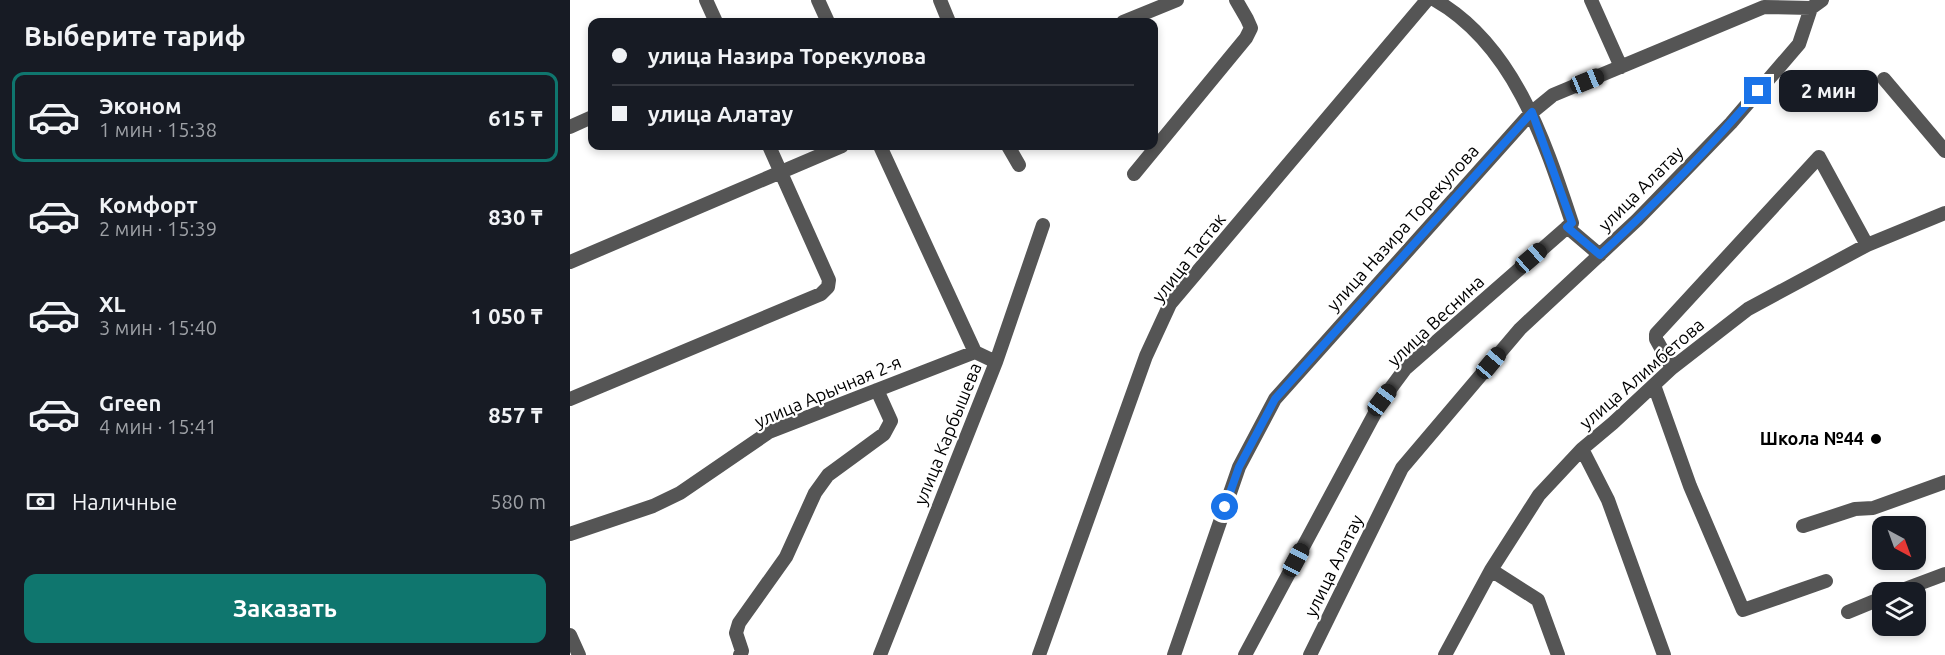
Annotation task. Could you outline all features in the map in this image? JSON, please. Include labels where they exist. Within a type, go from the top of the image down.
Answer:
[{"type":"street","points":[[706,0],[714,18]]},
{"type":"street","points":[[818,0],[826,18]]},
{"type":"street","points":[[940,0],[947,18]]},
{"type":"street","points":[[1134,18],[1177,0]]},
{"type":"street","points":[[1158,145],[1246,38],[1251,28],[1236,0]]},
{"type":"street","name":"улица Тастак","points":[[1039,655],[1146,356],[1170,304],[1427,0]]},
{"type":"street","points":[[1435,0],[1446,6],[1479,34],[1504,68],[1532,112],[1570,225],[1600,255]]},
{"type":"street","points":[[1591,0],[1621,67]]},
{"type":"street","name":"улица Назира Торекулова","points":[[1174,655],[1239,467],[1275,399],[1532,112],[1553,95],[1764,7],[1816,4]]},
{"type":"street","name":"улица Алатау","points":[[1310,655],[1402,468],[1520,329],[1637,220],[1731,123],[1799,44],[1816,4]]},
{"type":"street","points":[[1884,79],[1945,151]]},
{"type":"street","points":[[570,127],[588,119]]},
{"type":"street","points":[[570,399],[820,294],[828,287],[829,280],[771,150]]},
{"type":"street","points":[[570,262],[832,150]]},
{"type":"street","points":[[882,150],[975,352],[996,362]]},
{"type":"street","points":[[1010,150],[1019,165]]},
{"type":"street","points":[[1134,174],[1154,150]]},
{"type":"street","points":[[1672,368],[1656,339],[1656,334],[1819,157],[1867,245]]},
{"type":"street","name":"улица Алимбетова","points":[[1445,655],[1491,570],[1539,495],[1582,449],[1672,368],[1748,309],[1867,245],[1945,213]]},
{"type":"street","name":"улица Карбышева","points":[[880,655],[996,362],[1043,225]]},
{"type":"street","name":"улица Веснина","points":[[1245,655],[1382,400],[1406,369],[1570,225]]},
{"type":"street","name":"улица Арычная 2-я","points":[[570,534],[653,506],[680,493],[770,432],[975,352]]},
{"type":"street","points":[[1654,385],[1690,486],[1743,610],[1826,580]]},
{"type":"street","points":[[741,655],[742,651],[736,633],[739,623],[786,557],[815,493],[828,475],[884,434],[889,427],[891,421],[878,390]]},
{"type":"street","points":[[1582,449],[1608,500],[1664,655]]},
{"type":"street","points":[[1803,526],[1855,509],[1874,508],[1945,483]]},
{"type":"street","points":[[1491,570],[1538,600],[1558,655]]},
{"type":"street","points":[[1924,582],[1945,574]]},
{"type":"street","points":[[1848,612],[1872,602]]},
{"type":"street","points":[[570,635],[579,655]]},
{"type":"place","name":"Школа №44","points":[[1876,439]]},
{"type":"route","points":[[1225,507],[1239,467],[1275,399],[1532,112],[1572,223],[1567,227],[1600,255],[1731,123],[1758,91]]}]
